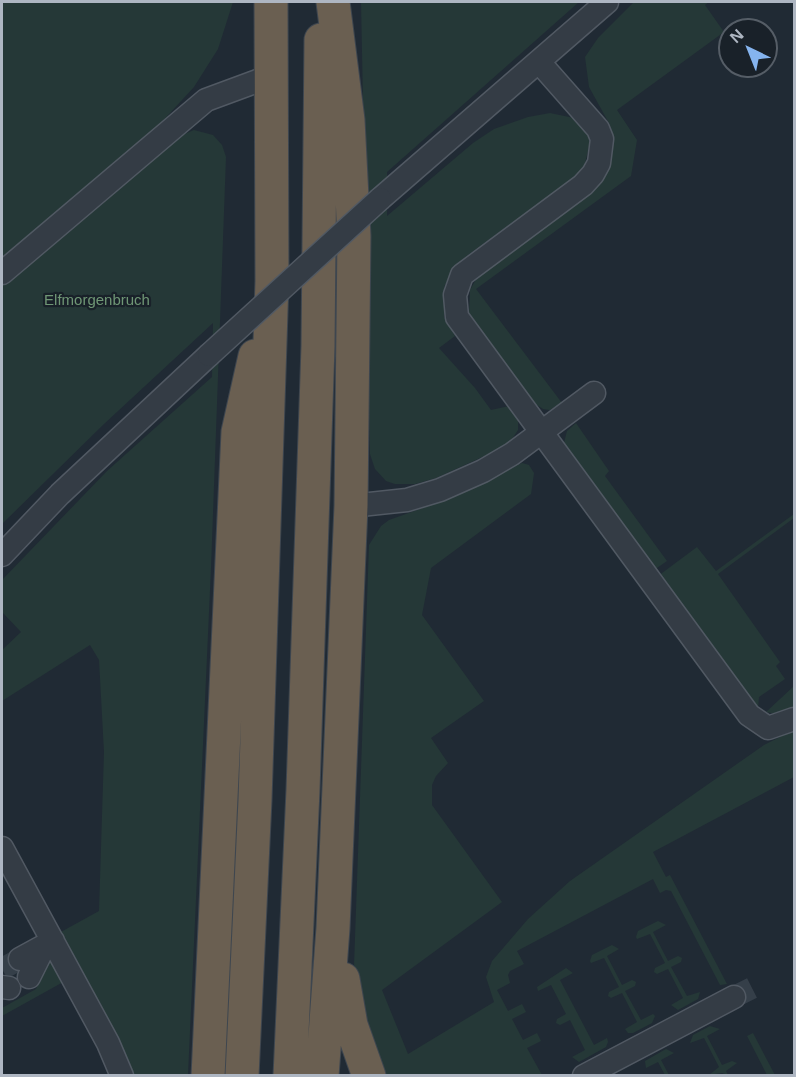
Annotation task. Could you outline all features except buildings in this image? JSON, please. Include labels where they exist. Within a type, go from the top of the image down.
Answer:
[{"type":"highway","points":[[242,1076],[255,800],[272,281],[271,2]]},
{"type":"highway","points":[[290,1076],[303,790],[318,346],[321,2]]},
{"type":"highway","points":[[322,1076],[333,928],[351,506],[354,236],[348,120],[333,2]]},
{"type":"highway","points":[[205,1067],[238,432],[272,281]]},
{"type":"highway","points":[[333,928],[351,1025],[369,1076]]},
{"type":"lane","points":[[2,555],[60,494],[209,354],[380,199],[607,2]]},
{"type":"lane","points":[[538,62],[598,129],[602,139],[599,163],[593,174],[583,184],[462,274],[455,295],[455,306],[464,329],[749,715],[768,728],[795,719]]},
{"type":"lane","points":[[2,273],[206,100],[272,76]]},
{"type":"lane","points":[[351,506],[407,500],[440,490],[483,471],[541,433],[594,393]]},
{"type":"lane","points":[[2,848],[49,943],[108,1043],[122,1076]]},
{"type":"lane","points":[[24,968],[49,943]]},
{"type":"lane","points":[[584,1076],[734,997]]},
{"type":"green space","name":"Elfmorgenbruch","points":[[2,2],[233,2],[218,49],[194,87],[147,138],[88,189],[100,206],[173,139],[194,130],[213,135],[222,145],[226,157],[211,568],[188,1075],[133,1075],[59,933],[99,911],[104,752],[99,660],[90,645],[2,701],[2,650],[21,632],[2,614],[2,580],[107,471],[212,377],[213,323],[104,424],[2,524]]},
{"type":"green space","points":[[361,2],[579,2],[387,172],[387,216],[473,143],[494,129],[528,117],[550,113],[574,118],[587,133],[590,143],[584,167],[571,180],[456,265],[444,287],[444,317],[455,336],[439,348],[475,388],[491,410],[509,406],[518,421],[518,430],[510,442],[500,449],[436,478],[415,484],[395,484],[386,481],[375,469],[370,454]]},
{"type":"green space","points":[[634,2],[709,2],[705,5],[718,23],[718,36],[617,110],[637,140],[631,176],[476,289],[562,403],[550,410],[543,409],[531,401],[472,323],[469,314],[470,290],[482,269],[588,190],[612,138],[610,125],[589,87],[585,57],[598,38]]},
{"type":"green space","points":[[576,423],[609,471],[605,476],[667,561],[654,570],[564,443],[567,431]]},
{"type":"green space","points":[[522,463],[529,465],[534,473],[531,494],[431,568],[422,615],[484,701],[431,738],[448,763],[436,776],[432,785],[432,805],[502,902],[382,990],[408,1054],[494,1002],[486,977],[492,961],[528,919],[570,881],[764,745],[794,730],[794,777],[653,852],[666,877],[670,875],[727,984],[720,985],[671,891],[666,890],[660,893],[653,879],[517,951],[524,964],[510,971],[508,975],[510,983],[497,990],[508,1011],[522,1004],[526,1012],[512,1019],[523,1040],[537,1033],[541,1041],[527,1048],[542,1075],[381,1075],[360,1014],[354,965],[369,545],[381,526],[389,520],[434,504]]},
{"type":"green space","points":[[794,514],[794,518],[718,574],[780,662],[776,666],[785,679],[759,697],[758,709],[658,576],[697,547],[716,571]]},
{"type":"green space","points":[[794,686],[794,707],[776,714],[766,712]]},
{"type":"green space","points":[[658,921],[666,925],[653,932],[668,961],[678,956],[682,958],[681,962],[671,967],[687,996],[700,992],[698,999],[678,1010],[671,1005],[683,998],[668,969],[657,974],[654,972],[655,968],[665,963],[650,934],[637,939],[636,937],[638,931]]},
{"type":"green space","points":[[612,945],[619,949],[607,956],[622,985],[632,980],[636,982],[635,986],[625,991],[641,1020],[653,1014],[655,1016],[652,1023],[633,1033],[628,1033],[625,1029],[637,1022],[622,993],[611,998],[608,996],[609,992],[619,987],[604,958],[591,963],[590,961],[592,955]]},
{"type":"green space","points":[[49,954],[65,981],[2,1016],[2,1008],[36,989]]},
{"type":"green space","points":[[566,968],[573,973],[560,980],[594,1045],[607,1038],[608,1042],[606,1047],[579,1062],[572,1057],[585,1050],[570,1020],[560,1025],[556,1023],[557,1019],[566,1014],[551,985],[538,991],[537,987]]},
{"type":"green space","points":[[710,1026],[720,1029],[707,1036],[722,1065],[732,1061],[737,1063],[726,1071],[728,1075],[722,1073],[709,1075],[719,1067],[704,1038],[690,1043],[693,1035]]},
{"type":"green space","points":[[753,1033],[775,1075],[767,1075],[747,1036]]},
{"type":"green space","points":[[666,1049],[674,1053],[661,1060],[669,1075],[665,1075],[658,1062],[646,1068],[645,1061]]},
{"type":"tunnel","points":[[2,969],[20,959]]},
{"type":"tunnel","points":[[734,997],[752,988]]}]
